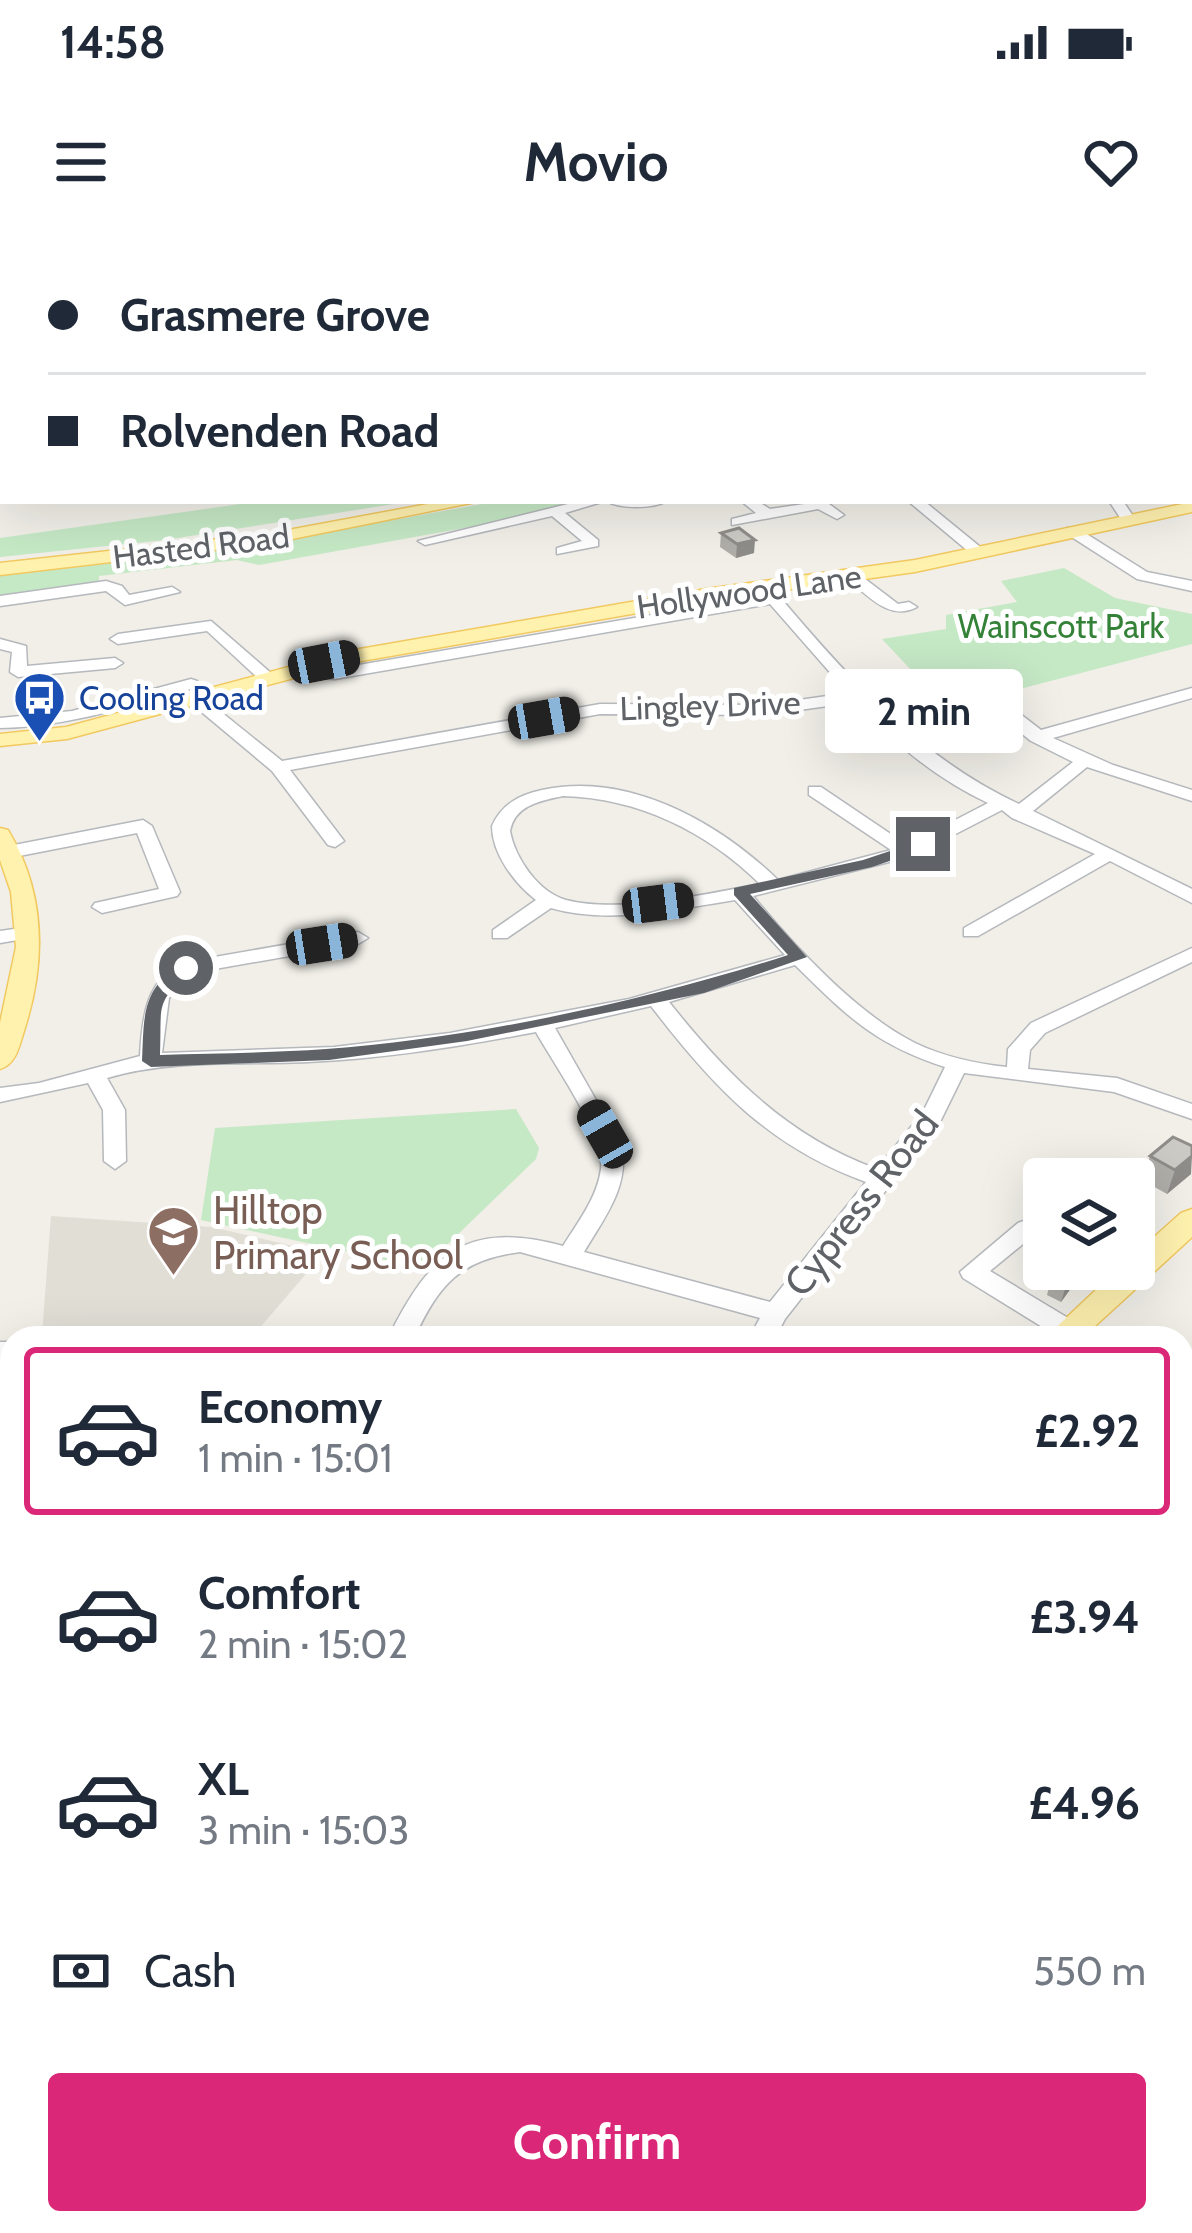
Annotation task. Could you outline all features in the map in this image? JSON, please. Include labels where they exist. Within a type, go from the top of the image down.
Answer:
[{"type":"main road","name":"Hasted Road","points":[[0,560],[262,530],[413,504]]},
{"type":"main road","name":"Hasted Road","points":[[0,569],[272,538],[456,504]]},
{"type":"main road","name":"Hollywood Lane","points":[[0,740],[67,733],[192,691],[305,666],[768,593],[979,554],[1074,533],[1119,516],[1192,507]]},
{"type":"main road","points":[[0,1060],[22,993],[28,933],[22,878],[3,841]]},
{"type":"main road","points":[[1074,1326],[1192,1220]]},
{"type":"street","points":[[425,542],[587,504]]},
{"type":"street","points":[[753,504],[768,514]]},
{"type":"street","points":[[736,522],[820,504],[837,515]]},
{"type":"street","points":[[919,504],[979,554]]},
{"type":"street","points":[[556,512],[609,551]]},
{"type":"street","points":[[1043,545],[1040,543],[1074,533],[1142,576],[1192,586]]},
{"type":"street","points":[[562,550],[593,543]]},
{"type":"street","points":[[851,575],[895,609],[909,607]]},
{"type":"street","points":[[0,602],[106,586],[117,589],[125,599],[172,592]]},
{"type":"street","points":[[768,593],[860,696],[926,756],[998,805],[1163,879],[1192,897]]},
{"type":"street","points":[[130,700],[118,680],[118,636],[229,620]]},
{"type":"street","points":[[211,626],[266,677]]},
{"type":"street","points":[[0,644],[20,649],[9,673],[116,663]]},
{"type":"street","points":[[0,723],[28,724],[192,691],[278,767],[335,841]]},
{"type":"street","points":[[1036,737],[1192,693]]},
{"type":"street","name":"Lingley Drive","points":[[278,767],[610,708],[760,710],[860,696]]},
{"type":"street","points":[[987,697],[1036,737],[1083,762],[1191,795]]},
{"type":"street","points":[[1018,814],[1083,762]]},
{"type":"street","points":[[772,885],[747,859],[708,832],[615,795],[565,790],[520,804],[503,819],[500,830],[528,885],[550,900],[607,909],[739,892],[772,885],[906,852],[998,805]]},
{"type":"street","points":[[814,790],[906,852]]},
{"type":"street","points":[[3,841],[142,826],[170,892],[102,907]]},
{"type":"street","points":[[971,932],[1011,914],[1107,855]]},
{"type":"street","points":[[739,892],[799,957],[880,1032],[957,1065],[1123,1087],[1192,1112]]},
{"type":"street","points":[[500,934],[550,900]]},
{"type":"street","points":[[0,937],[28,933]]},
{"type":"street","points":[[151,1061],[154,1000],[165,982],[186,968],[358,938]]},
{"type":"street","points":[[1017,1075],[1019,1049],[1038,1028],[1192,954]]},
{"type":"street","points":[[0,1095],[42,1091],[151,1061],[372,1050],[540,1021],[656,998],[799,957]]},
{"type":"street","points":[[656,998],[752,1107],[812,1151],[881,1179]]},
{"type":"street","points":[[540,1021],[615,1159],[613,1177],[571,1254]]},
{"type":"street","name":"Cypress Road","points":[[768,1326],[933,1115],[957,1065]]},
{"type":"street","points":[[94,1074],[114,1110],[115,1161]]},
{"type":"street","points":[[1023,1231],[972,1272],[1053,1326]]},
{"type":"street","points":[[406,1326],[420,1298],[455,1258],[489,1245],[520,1243],[775,1312]]},
{"type":"shaded area","name":"Hilltop Primary School","points":[[51,1216],[211,1227],[324,1253],[261,1326],[43,1326]]},
{"type":"green space","points":[[241,504],[394,504],[165,540],[0,557],[0,538]]},
{"type":"green space","points":[[482,504],[574,504],[259,565],[237,560],[99,576],[99,583],[0,598],[0,574],[242,547]]},
{"type":"green space","name":"Wainscott Park","points":[[1064,568],[1115,598],[1192,614],[1192,644],[1001,694],[985,679],[928,688],[882,639],[946,629],[946,615],[1017,602],[1001,581]]},
{"type":"green space","points":[[516,1109],[539,1148],[536,1159],[423,1268],[201,1220],[215,1128]]},
{"type":"building","points":[[739,528],[755,540],[737,544],[721,533]]},
{"type":"building","points":[[954,671],[968,685],[946,689],[933,674]]},
{"type":"building","points":[[1173,1137],[1192,1146],[1192,1156],[1175,1170],[1150,1156]]},
{"type":"place","name":"Cooling Road","points":[[40,744]]},
{"type":"place","name":"Hilltop Primary School","points":[[174,1278]]},
{"type":"route","points":[[186,968],[165,982],[154,1000],[151,1061],[329,1054],[467,1036],[704,988],[799,957],[739,892],[867,864],[923,844]]}]
